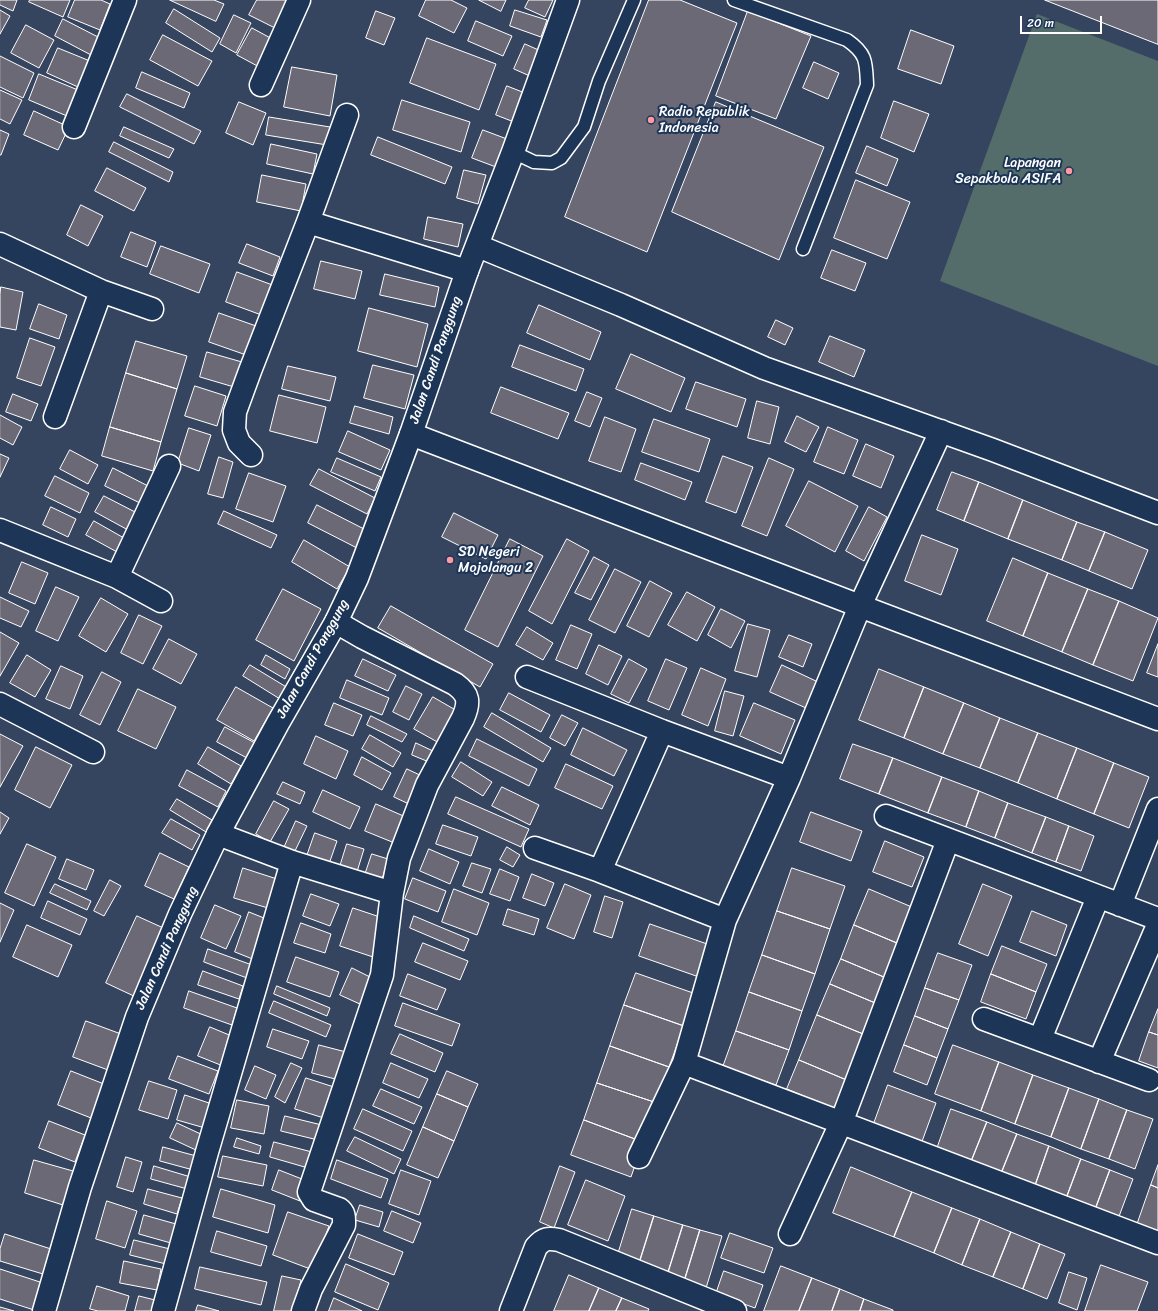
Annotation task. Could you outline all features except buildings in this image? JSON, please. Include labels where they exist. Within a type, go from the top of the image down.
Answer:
[{"type":"street","points":[[74,127],[125,0]]},
{"type":"street","points":[[261,85],[299,0]]},
{"type":"street","name":"Jalan Candi Panggung","points":[[44,1311],[80,1186],[137,1017],[180,914],[218,834],[278,723],[336,622],[357,578],[411,434],[467,271],[478,246],[568,0]]},
{"type":"street","points":[[251,456],[239,443],[234,430],[235,412],[308,222],[347,115]]},
{"type":"street","points":[[308,222],[467,271]]},
{"type":"street","points":[[0,244],[100,291],[152,309]]},
{"type":"street","points":[[478,246],[621,304],[764,368],[993,450],[1158,513]]},
{"type":"street","points":[[55,417],[100,291]]},
{"type":"street","points":[[639,1157],[684,1063],[725,920],[789,778],[860,606],[941,431]]},
{"type":"street","points":[[411,434],[1158,719]]},
{"type":"street","points":[[117,577],[169,466]]},
{"type":"street","points":[[0,530],[117,577],[161,601]]},
{"type":"street","points":[[303,1311],[311,1289],[344,1225],[342,1211],[314,1200],[309,1192],[382,975],[392,893],[399,858],[427,785],[463,718],[468,703],[463,690],[455,684],[362,637],[336,622]]},
{"type":"street","points":[[527,677],[662,731],[789,778]]},
{"type":"street","points":[[0,704],[93,752]]},
{"type":"street","points":[[600,871],[662,731]]},
{"type":"street","points":[[1120,905],[1158,809]]},
{"type":"street","points":[[886,816],[1158,919]]},
{"type":"street","points":[[218,834],[292,862],[392,893]]},
{"type":"street","points":[[790,1234],[841,1123],[948,840]]},
{"type":"street","points":[[535,848],[600,871],[725,920]]},
{"type":"street","points":[[163,1311],[207,1152],[292,862]]},
{"type":"street","points":[[1040,1039],[1098,897]]},
{"type":"street","points":[[1099,1062],[1158,925]]},
{"type":"street","points":[[984,1019],[1149,1080]]},
{"type":"street","points":[[684,1063],[1158,1243]]},
{"type":"street","points":[[511,1311],[536,1247],[542,1240],[550,1238],[559,1240],[735,1311]]},
{"type":"lane","points":[[513,152],[534,162],[552,164],[561,158],[584,127],[599,81],[634,0]]},
{"type":"lane","points":[[734,0],[847,40],[858,47],[866,61],[867,85],[803,249]]},
{"type":"green space","name":"Lapangan Sepakbola ASIFA","points":[[1037,14],[1158,61],[1158,366],[940,281]]},
{"type":"place","name":"Radio Republik Indonesia","points":[[651,120]]},
{"type":"place","name":"Lapangan Sepakbola ASIFA","points":[[1069,171]]},
{"type":"place","name":"SD Negeri Mojolangu 2","points":[[450,560]]}]
